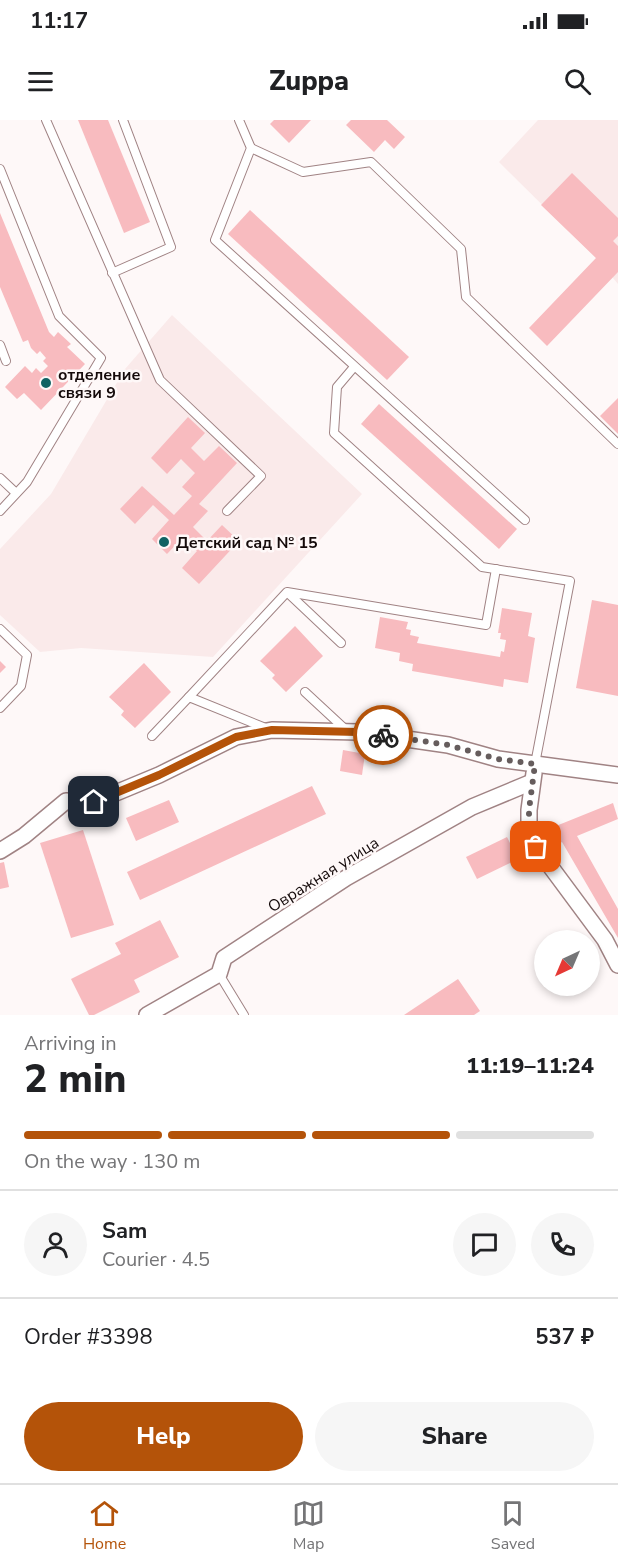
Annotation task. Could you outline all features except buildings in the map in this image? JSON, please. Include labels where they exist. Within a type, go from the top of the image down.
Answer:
[{"type":"street","points":[[0,851],[24,837],[66,801],[94,802],[159,775],[236,737],[272,730],[347,731],[448,745],[498,759],[618,775]]},
{"type":"street","points":[[535,764],[529,828],[536,847],[605,940],[618,965]]},
{"type":"street","name":"Овражная улица","points":[[147,1015],[219,974],[224,958],[346,878],[472,807],[532,782]]},
{"type":"lane","points":[[46,120],[160,380],[261,476],[227,511]]},
{"type":"lane","points":[[112,273],[171,247],[123,120]]},
{"type":"lane","points":[[240,120],[251,148],[215,240],[525,520]]},
{"type":"lane","points":[[251,148],[303,172],[371,162],[460,249],[466,297],[618,444]]},
{"type":"lane","points":[[0,169],[59,316],[101,358],[27,482],[0,511]]},
{"type":"lane","points":[[0,345],[6,361]]},
{"type":"lane","points":[[354,367],[337,387],[334,432],[482,567],[570,581],[535,764]]},
{"type":"lane","points":[[0,478],[16,493]]},
{"type":"lane","points":[[287,592],[486,625],[496,569]]},
{"type":"lane","points":[[287,592],[341,643]]},
{"type":"lane","points":[[152,736],[287,592]]},
{"type":"lane","points":[[0,629],[27,655],[21,686],[0,708]]},
{"type":"lane","points":[[305,692],[347,731]]},
{"type":"lane","points":[[189,697],[272,730]]},
{"type":"lane","points":[[219,974],[244,1015]]},
{"type":"shaded area","points":[[538,120],[618,120],[618,284],[596,258],[499,162]]},
{"type":"shaded area","points":[[172,315],[362,494],[213,657],[81,648],[40,652],[0,615],[0,549],[51,494],[125,369]]},
{"type":"way so far","points":[[383,735],[448,745],[498,759],[535,764],[529,828],[536,847]]},
{"type":"place","name":"отделение связи 9","points":[[46,383]]},
{"type":"place","name":"Детский сад № 15","points":[[164,542]]},
{"type":"route","points":[[94,802],[159,775],[236,737],[272,730],[358,732],[383,735]]}]
